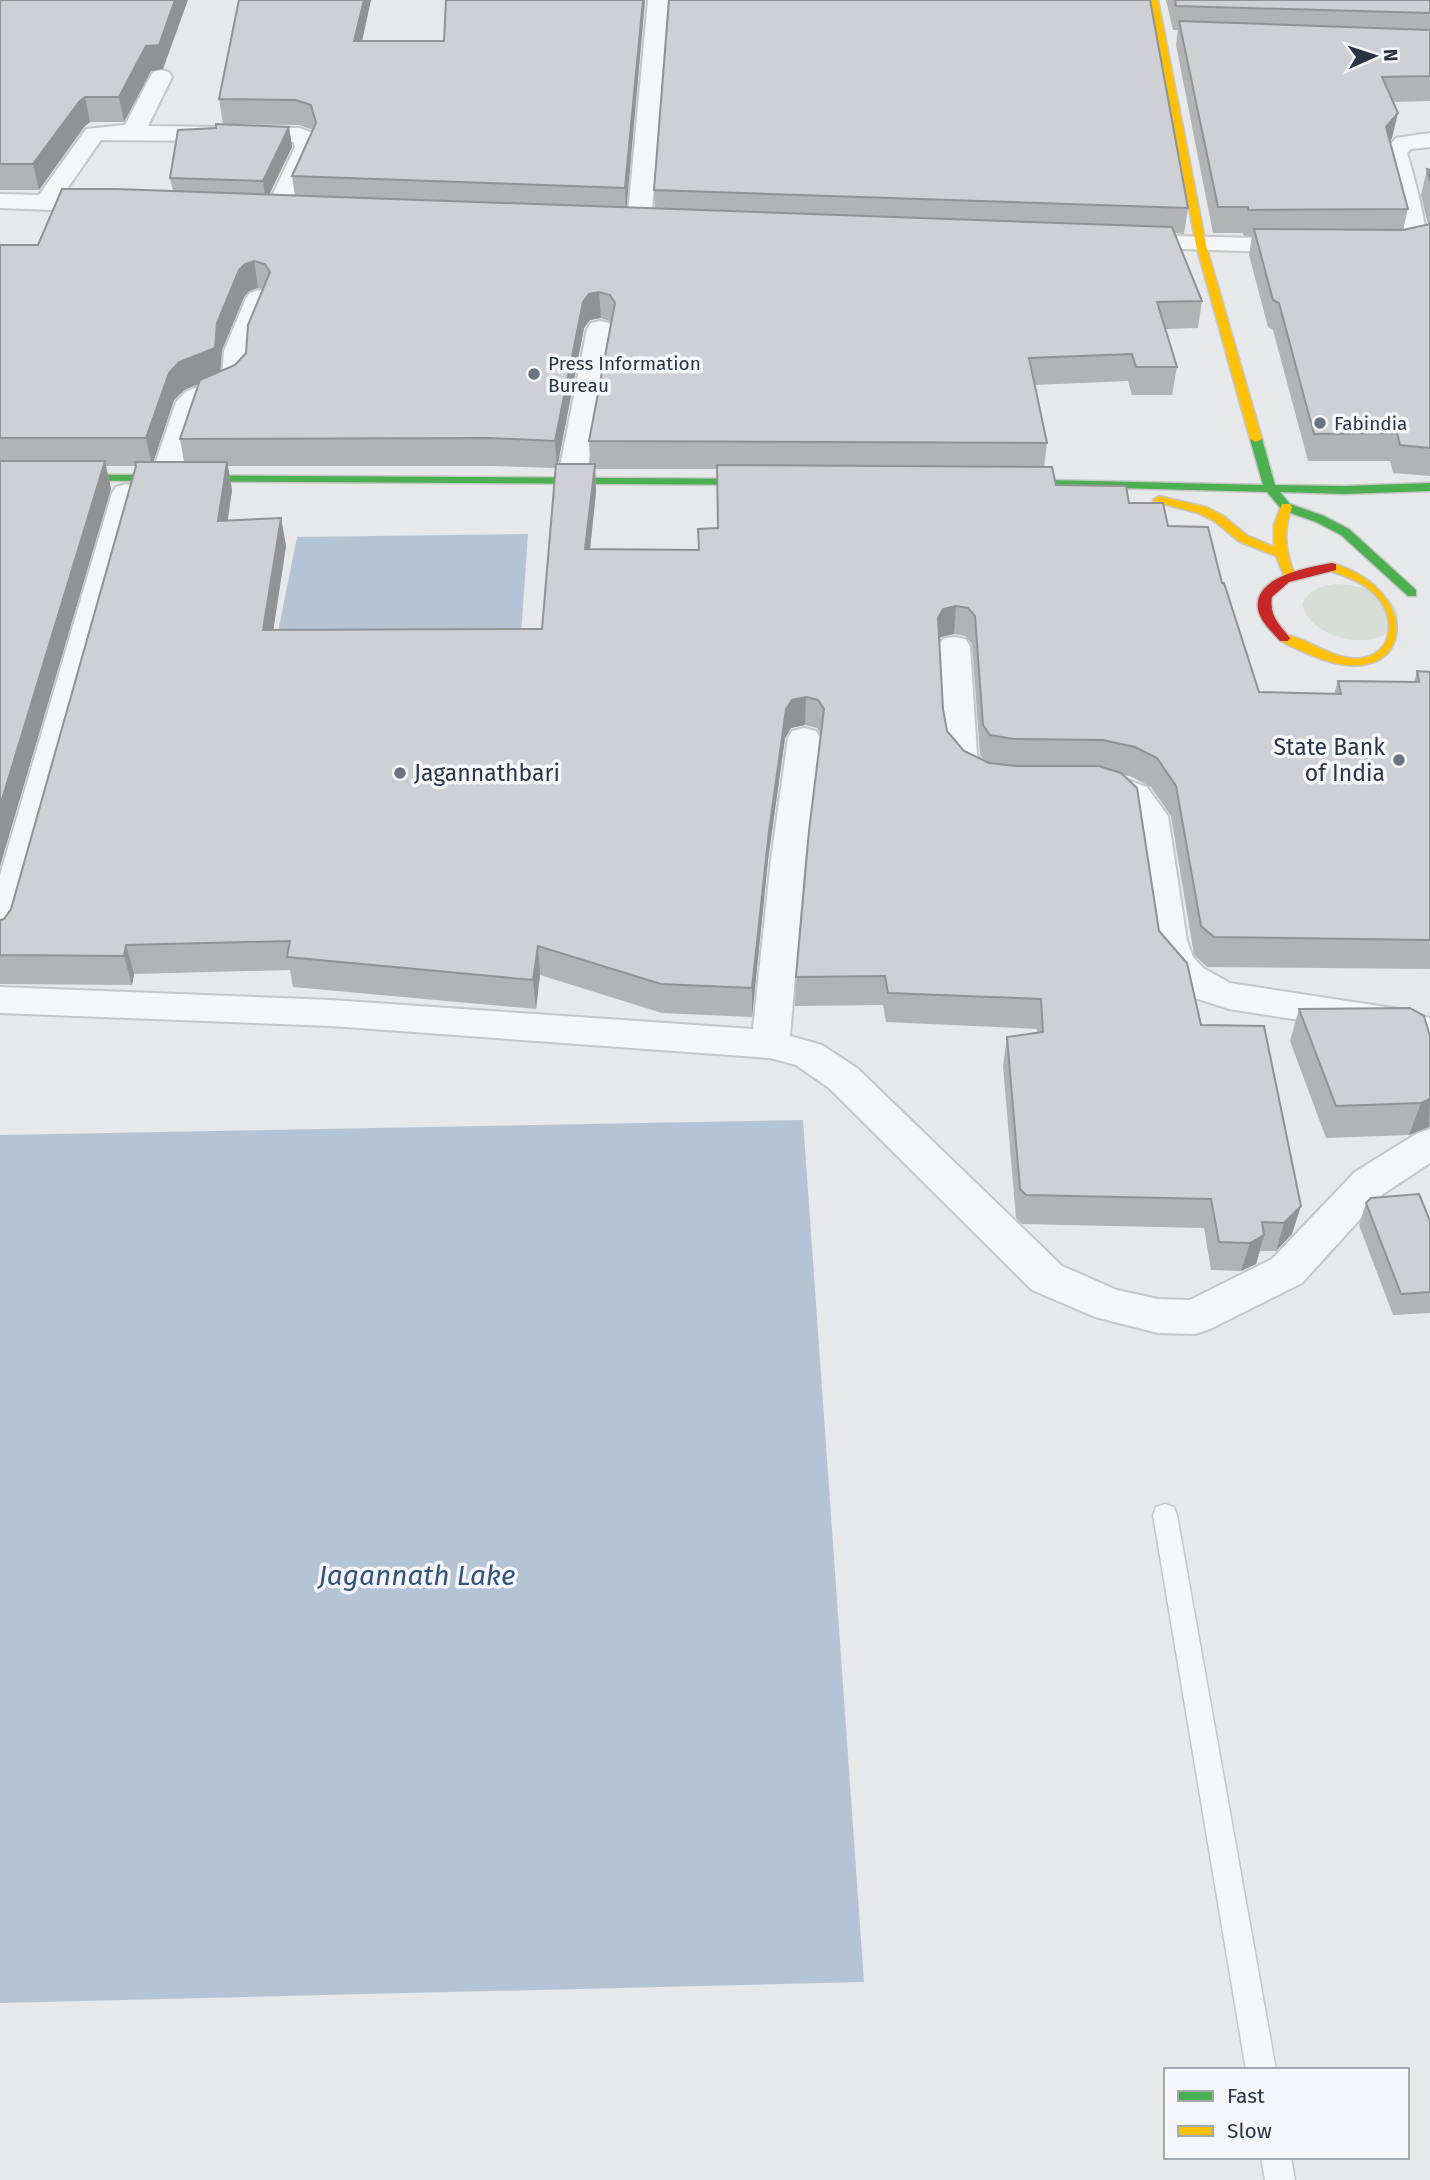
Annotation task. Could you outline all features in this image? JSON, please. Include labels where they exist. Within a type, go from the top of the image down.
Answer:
[{"type":"street","points":[[639,224],[658,0]]},
{"type":"street","points":[[1154,0],[1201,245],[1270,488],[1286,507],[1320,519],[1345,532],[1418,599],[1390,579],[1362,570],[1332,567],[1304,570],[1282,578],[1268,592],[1264,608],[1271,626],[1289,642],[1316,654],[1346,661],[1390,660]]},
{"type":"street","points":[[1161,38],[1188,38]]},
{"type":"street","points":[[133,132],[161,77]]},
{"type":"street","points":[[46,203],[89,137],[102,132],[277,133],[305,138],[306,147],[277,211]]},
{"type":"street","points":[[1354,246],[1396,247],[1416,243],[1416,228],[1395,152],[1404,143],[1430,140]]},
{"type":"street","points":[[0,201],[128,206]]},
{"type":"street","points":[[250,210],[305,212]]},
{"type":"street","points":[[611,223],[667,225]]},
{"type":"street","points":[[1105,241],[1327,246]]},
{"type":"street","points":[[164,479],[190,402],[196,396],[225,388],[235,380],[240,340],[259,298]]},
{"type":"street","points":[[571,481],[600,329]]},
{"type":"street","points":[[0,478],[571,481],[781,488],[25,494]]},
{"type":"street","points":[[1279,553],[1261,548],[1244,539],[1218,518],[1181,503],[993,489],[1344,490],[1430,487]]},
{"type":"street","points":[[0,937],[126,493]]},
{"type":"street","points":[[1286,507],[1278,524],[1279,553],[1289,575]]},
{"type":"street","points":[[954,646],[961,756],[966,766],[980,776],[1109,785],[1135,795],[1143,803],[1151,816],[1174,960],[1188,978],[1207,990],[1229,996],[1399,1022],[1417,1028],[1430,1038]]},
{"type":"street","points":[[770,1044],[788,860],[804,738]]},
{"type":"street","points":[[0,1000],[331,1013],[770,1044],[809,1055],[843,1078],[1047,1278],[1110,1306],[1158,1316],[1195,1317],[1287,1270],[1369,1183],[1430,1144]]},
{"type":"lane","points":[[1165,1515],[1261,2068]]},
{"type":"lane","points":[[1276,2159],[1280,2180]]},
{"type":"shaded area","points":[[1334,584],[1372,590],[1389,599],[1398,615],[1395,626],[1381,636],[1354,640],[1340,638],[1316,625],[1302,604],[1315,590]]},
{"type":"water","points":[[528,534],[520,649],[274,652],[297,537]]},
{"type":"water","name":"Jagannath Lake","points":[[803,1120],[864,1982],[0,2003],[0,1135]]},
{"type":"building","points":[[0,0],[175,0],[159,45],[146,46],[119,97],[85,97],[33,164],[0,164]]},
{"type":"building","points":[[239,0],[364,0],[354,41],[444,41],[446,0],[643,0],[625,188],[292,176],[316,123],[311,105],[296,100],[219,99]]},
{"type":"building","points":[[669,0],[1150,0],[1188,208],[654,190]]},
{"type":"building","points":[[1175,0],[1430,0],[1430,13],[1176,6]]},
{"type":"building","points":[[1179,21],[1430,30],[1430,76],[1382,77],[1398,113],[1386,127],[1408,209],[1248,210],[1248,207],[1218,207]]},
{"type":"building","points":[[216,124],[289,127],[263,181],[170,178],[178,130],[216,128]]},
{"type":"building","points":[[62,189],[1172,227],[1202,301],[1157,302],[1177,367],[1136,367],[1132,354],[1029,358],[1047,443],[589,441],[615,303],[610,295],[599,292],[589,294],[583,302],[555,441],[490,438],[180,439],[200,380],[235,365],[246,353],[248,325],[270,272],[265,264],[254,261],[239,270],[217,323],[215,348],[179,362],[169,373],[146,438],[0,438],[0,245],[38,245]]},
{"type":"building","points":[[1430,224],[1430,448],[1400,445],[1397,433],[1314,434],[1279,303],[1273,300],[1254,229],[1403,230]]},
{"type":"building","points":[[0,461],[105,461],[0,806]]},
{"type":"building","points":[[135,462],[227,462],[218,521],[281,518],[263,630],[542,629],[556,464],[595,464],[585,549],[699,550],[698,529],[718,528],[717,465],[1052,467],[1056,485],[1126,486],[1129,503],[1163,503],[1168,526],[1208,527],[1222,583],[1259,692],[1341,694],[1338,681],[1419,682],[1417,671],[1430,672],[1430,940],[1214,937],[1201,926],[1176,786],[1157,758],[1135,747],[1103,740],[1014,739],[990,735],[983,725],[975,616],[968,608],[956,606],[943,609],[938,618],[943,709],[947,731],[964,751],[989,763],[1016,766],[1099,766],[1121,773],[1137,788],[1159,931],[1187,963],[1201,1025],[1264,1026],[1301,1206],[1284,1223],[1262,1222],[1264,1235],[1250,1243],[1219,1242],[1211,1199],[1026,1195],[1020,1189],[1007,1037],[1043,1032],[1041,999],[888,993],[885,976],[796,977],[809,831],[824,709],[818,700],[806,697],[792,700],[786,709],[769,831],[752,988],[661,984],[538,946],[533,980],[287,957],[290,941],[126,945],[124,956],[0,955],[0,920],[4,919],[11,909]]},
{"type":"building","points":[[1410,1008],[1424,1016],[1430,1036],[1430,1099],[1421,1103],[1336,1106],[1299,1009]]},
{"type":"building","points":[[1419,1194],[1430,1221],[1430,1292],[1401,1294],[1366,1203],[1371,1198]]},
{"type":"traffic: fast","points":[[1256,439],[1270,488],[1286,507],[1320,519],[1345,532],[1412,593]]},
{"type":"traffic: fast","points":[[0,477],[770,482]]},
{"type":"traffic: fast","points":[[1002,482],[1344,490],[1430,487]]},
{"type":"traffic: slow","points":[[1154,0],[1201,245],[1256,439]]},
{"type":"traffic: slow","points":[[1159,500],[1202,510],[1218,518],[1244,539],[1279,553]]},
{"type":"traffic: slow","points":[[1286,507],[1280,525],[1279,541],[1289,575]]},
{"type":"traffic: slow","points":[[1284,638],[1329,658],[1362,662],[1384,654],[1395,638],[1395,618],[1385,597],[1364,579],[1332,567]]},
{"type":"traffic: jam","points":[[1284,638],[1270,622],[1264,608],[1265,596],[1284,580],[1332,567]]},
{"type":"place","name":"Press Information Bureau","points":[[534,374]]},
{"type":"place","name":"Fabindia","points":[[1320,423]]},
{"type":"place","name":"State Bank of India","points":[[1399,760]]},
{"type":"place","name":"Jagannathbari","points":[[400,773]]}]
